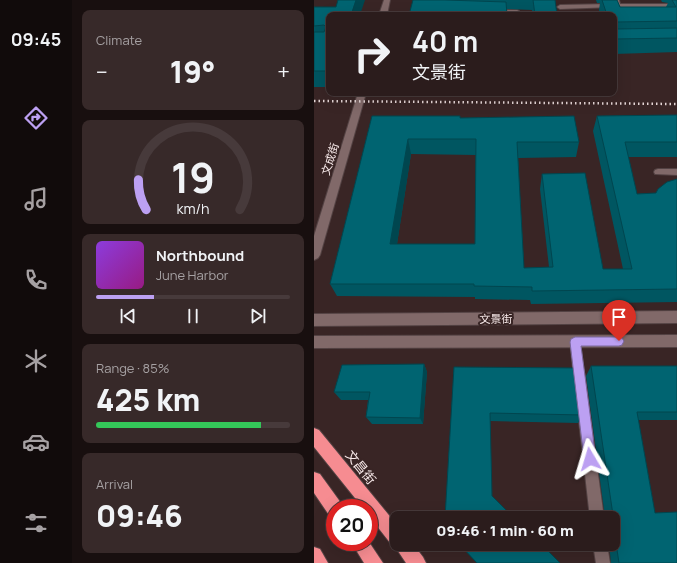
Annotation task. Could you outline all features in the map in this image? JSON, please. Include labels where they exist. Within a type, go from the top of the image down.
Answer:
[{"type":"highway","name":"文昌街","points":[[314,435],[390,529]]},
{"type":"highway","points":[[314,480],[328,499]]},
{"type":"highway","points":[[365,551],[374,563]]},
{"type":"highway","points":[[408,551],[417,563]]},
{"type":"highway","points":[[314,555],[319,563]]},
{"type":"main road","points":[[384,12],[386,0]]},
{"type":"main road","name":"文成街","points":[[314,255],[361,96]]},
{"type":"main road","name":"文景街","points":[[314,320],[677,317]]},
{"type":"main road","name":"文景街","points":[[314,342],[575,342],[677,340]]},
{"type":"lane","points":[[655,0],[658,6]]},
{"type":"lane","points":[[560,7],[617,3],[677,6]]},
{"type":"lane","points":[[488,12],[517,12]]},
{"type":"lane","points":[[658,172],[677,172]]},
{"type":"lane","points":[[575,342],[596,511]]},
{"type":"lane","points":[[601,551],[603,563]]},
{"type":"building","points":[[338,0],[356,0],[352,12],[326,12],[326,27],[324,25],[314,26],[314,7],[336,7]]},
{"type":"building","points":[[413,0],[445,0],[506,2],[507,12],[410,12]]},
{"type":"building","points":[[533,0],[555,0],[557,12],[535,12]]},
{"type":"building","points":[[602,0],[617,0],[620,7],[676,7],[672,0],[677,0],[677,21],[617,22],[617,12],[606,12]]},
{"type":"building","points":[[326,27],[326,71],[314,71],[314,32],[324,32]]},
{"type":"building","points":[[677,28],[677,38],[617,39],[617,29]]},
{"type":"building","points":[[677,115],[677,142],[625,142],[637,194],[656,193],[658,189],[667,182],[677,179],[677,289],[532,291],[532,287],[474,286],[474,284],[330,284],[372,116],[460,116],[460,118],[574,116],[579,142],[517,142],[524,268],[553,267],[542,174],[585,173],[603,269],[632,269],[597,116]],"holes":[[[408,139],[476,139],[475,244],[390,244]]]},
{"type":"building","points":[[424,364],[420,418],[366,417],[370,392],[334,392],[342,365]]},
{"type":"building","points":[[591,366],[677,366],[677,412],[637,412],[655,513],[677,512],[677,563],[619,563],[617,551],[620,551],[620,511],[612,511]]},
{"type":"building","points":[[454,367],[577,368],[583,415],[490,413],[492,496],[507,511],[445,511]]},
{"type":"building","points":[[466,551],[548,551],[560,563],[477,563]]},
{"type":"railway","points":[[314,101],[677,104]]},
{"type":"route","points":[[590,459],[575,342],[619,341]]}]
